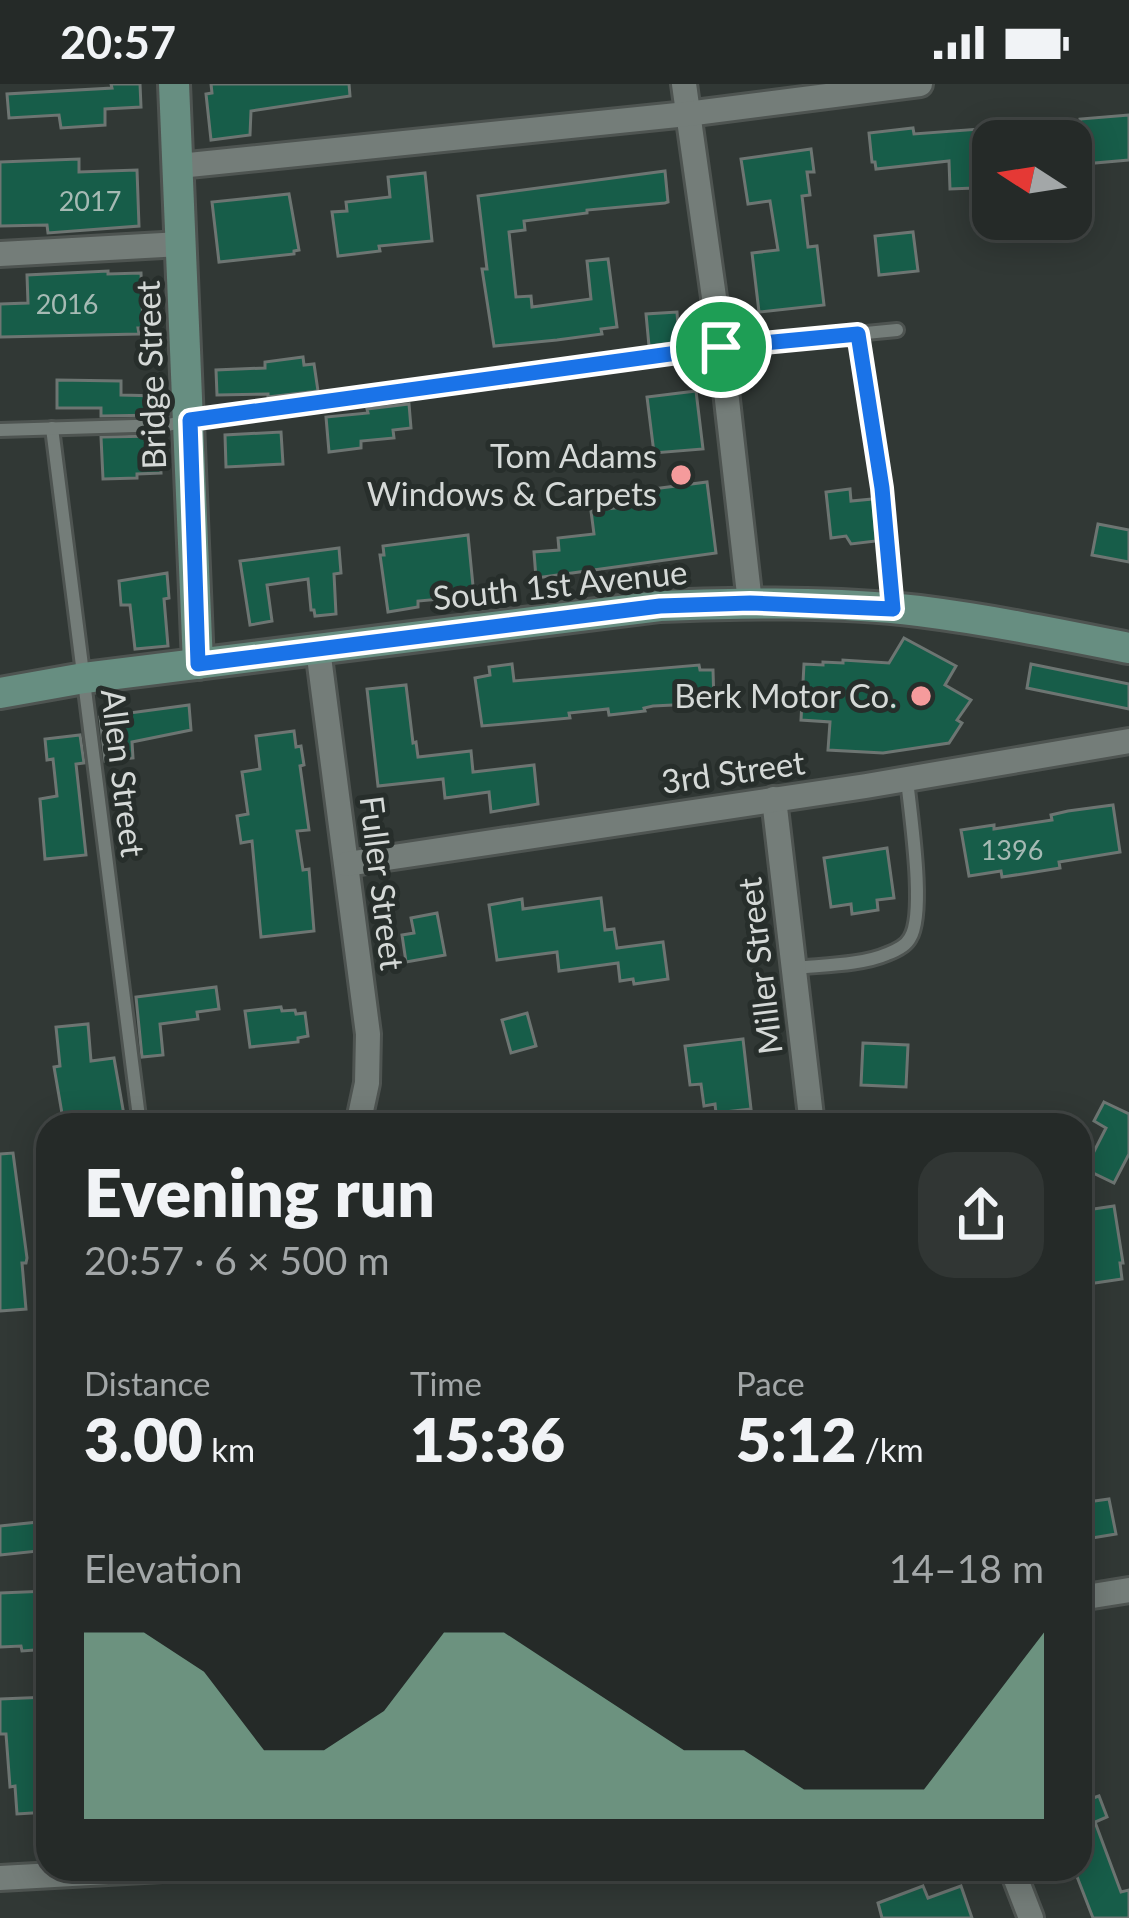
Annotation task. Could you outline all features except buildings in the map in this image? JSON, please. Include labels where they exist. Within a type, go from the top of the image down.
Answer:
[{"type":"main road","name":"Bridge Street","points":[[174,84],[198,664]]},
{"type":"main road","name":"South 1st Avenue","points":[[0,692],[660,606],[750,603],[893,609],[1003,623],[1129,648]]},
{"type":"street","points":[[684,84],[750,603]]},
{"type":"street","points":[[179,166],[687,114],[920,84]]},
{"type":"street","points":[[0,254],[182,244]]},
{"type":"street","name":"Fuller Street","points":[[318,649],[368,1034],[361,1113]]},
{"type":"street","name":"3rd Street","points":[[346,864],[1129,741]]},
{"type":"street","name":"Miller Street","points":[[774,799],[811,1113]]},
{"type":"street","points":[[1092,1596],[1129,1590]]},
{"type":"street","points":[[0,1878],[36,1876]]},
{"type":"street","points":[[1017,1881],[1031,1918]]},
{"type":"lane","points":[[0,430],[168,425],[721,347],[897,330]]},
{"type":"lane","points":[[858,334],[882,488],[893,609]]},
{"type":"lane","name":"Allen Street","points":[[52,428],[138,1113]]},
{"type":"lane","points":[[794,968],[883,957],[911,937],[916,872],[907,779]]},
{"type":"place","name":"Tom Adams Windows & Carpets","points":[[681,475]]},
{"type":"place","name":"Berk Motor Co.","points":[[921,696]]},
{"type":"route","points":[[858,334],[882,488],[893,609],[834,604],[660,606],[198,664],[190,420],[721,347],[858,334]]}]
